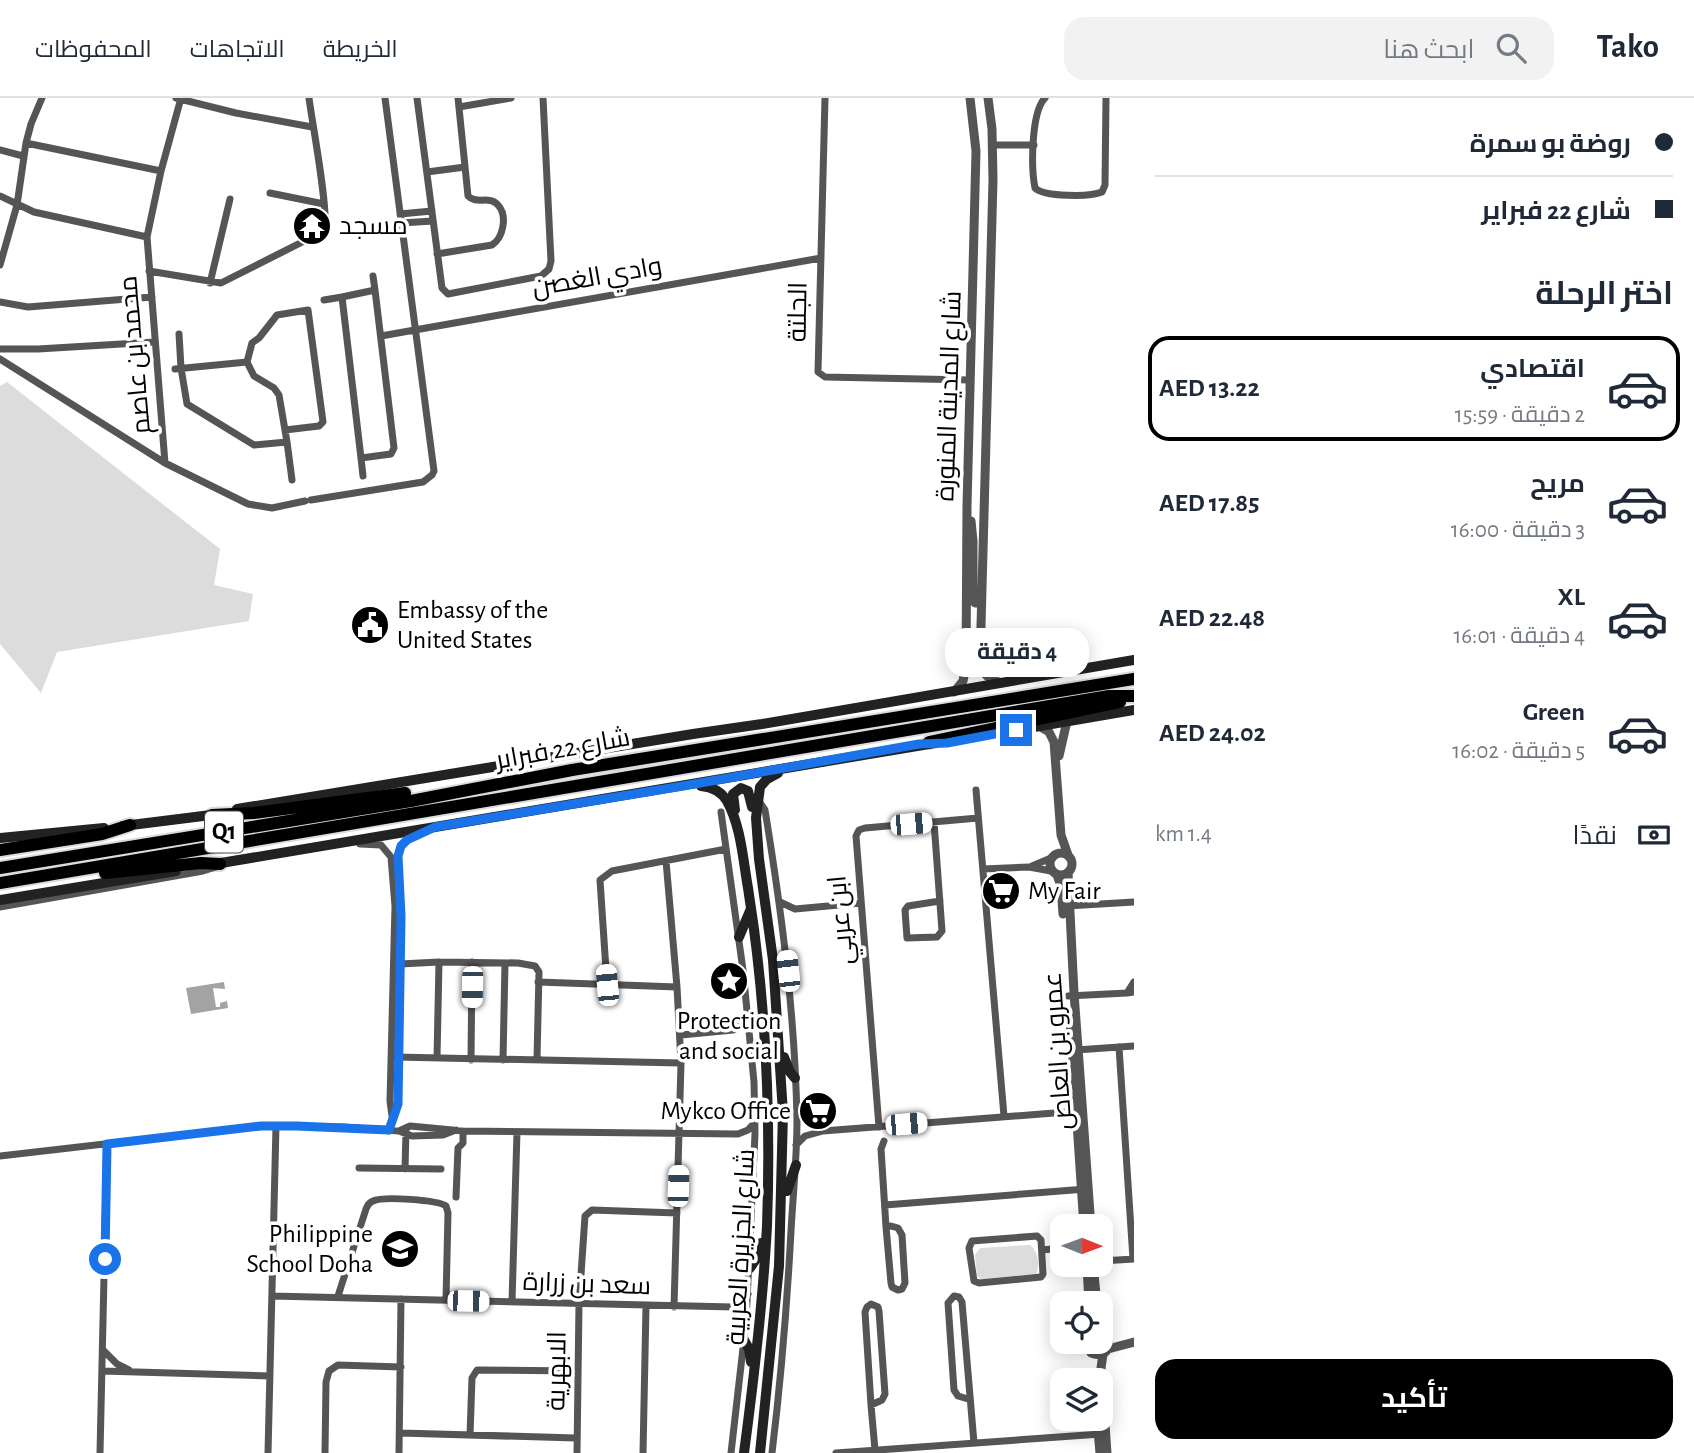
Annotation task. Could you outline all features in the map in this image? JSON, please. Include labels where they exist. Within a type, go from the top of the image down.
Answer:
[{"type":"highway","name":"شارع 22 فبراير","points":[[0,868],[1134,679]]},
{"type":"highway","name":"شارع 22 فبراير","points":[[0,883],[1109,696],[1134,697]]},
{"type":"highway","points":[[929,742],[1134,697]]},
{"type":"highway","points":[[212,815],[254,813],[406,793],[447,792]]},
{"type":"highway","points":[[0,850],[102,834],[130,825]]},
{"type":"highway","points":[[60,874],[91,874],[220,863]]},
{"type":"main road","name":"شارع 22 فبراير","points":[[0,838],[212,815],[257,805],[954,692],[1134,660]]},
{"type":"main road","name":"شارع 22 فبراير","points":[[0,900],[683,786],[929,742],[947,743],[1134,709]]},
{"type":"main road","points":[[757,798],[760,787],[767,779],[793,767]]},
{"type":"main road","name":"شارع الجزيرة العربية","points":[[683,786],[705,786],[723,795],[733,817],[751,907],[760,988],[768,1153],[767,1226],[754,1377],[744,1453]]},
{"type":"main road","points":[[742,853],[733,797],[736,790],[741,788],[751,796],[759,859]]},
{"type":"main road","name":"شارع الجزيرة العربية","points":[[757,798],[759,859],[773,960],[780,1038],[783,1113],[782,1222],[760,1453]]},
{"type":"main road","points":[[740,937],[751,907]]},
{"type":"main road","points":[[780,1038],[785,1060],[795,1078]]},
{"type":"main road","points":[[782,1222],[788,1183],[796,1166]]},
{"type":"main road","points":[[750,1268],[758,1256],[767,1226]]},
{"type":"main road","points":[[744,1340],[749,1349],[754,1377]]},
{"type":"street","points":[[0,265],[17,205],[26,143],[42,98]]},
{"type":"street","points":[[149,271],[210,283],[225,282],[321,233],[326,226],[309,98]]},
{"type":"street","name":"محمد بن عاصم","points":[[179,99],[147,237],[165,463],[248,504],[272,508],[423,482],[432,475],[434,465],[385,98]]},
{"type":"street","points":[[417,98],[442,290],[446,293],[541,276],[550,269],[543,98]]},
{"type":"street","points":[[437,254],[492,245],[501,236],[500,206],[491,200],[474,201],[469,198],[459,102],[511,98]]},
{"type":"street","name":"الجلتة","points":[[825,98],[818,369],[822,376],[970,380]]},
{"type":"street","name":"شارع المدينة المنورة","points":[[954,692],[963,681],[966,667],[967,506],[976,151],[970,98]]},
{"type":"street","name":"شارع المدينة المنورة","points":[[988,98],[992,145],[981,668],[987,677],[1002,683]]},
{"type":"street","points":[[1045,98],[1036,114],[1034,186],[1040,192],[1094,195],[1102,192],[1105,185],[1106,98]]},
{"type":"street","points":[[179,99],[313,127]]},
{"type":"street","points":[[26,143],[161,171]]},
{"type":"street","points":[[992,145],[1034,145]]},
{"type":"street","points":[[0,150],[23,156]]},
{"type":"street","points":[[427,172],[465,167]]},
{"type":"street","points":[[270,193],[324,204]]},
{"type":"street","points":[[0,196],[34,212],[147,237]]},
{"type":"street","points":[[210,283],[230,199]]},
{"type":"street","points":[[400,214],[432,211]]},
{"type":"street","points":[[401,223],[433,221]]},
{"type":"street","name":"وادي الغصن","points":[[381,336],[821,258]]},
{"type":"street","points":[[361,458],[391,454],[394,447],[373,276]]},
{"type":"street","points":[[324,300],[375,290]]},
{"type":"street","points":[[0,302],[28,307],[152,297]]},
{"type":"street","points":[[342,297],[363,476]]},
{"type":"street","points":[[285,430],[319,426],[323,422],[308,310],[279,314],[273,318],[259,338],[252,343],[247,362],[254,376],[274,388],[279,395],[292,480]]},
{"type":"street","points":[[179,334],[174,369],[190,406],[254,445],[287,442]]},
{"type":"street","points":[[0,349],[155,342]]},
{"type":"street","points":[[0,359],[165,463]]},
{"type":"street","points":[[158,370],[247,362]]},
{"type":"street","points":[[967,506],[974,541],[973,599],[975,603],[981,603]]},
{"type":"street","points":[[1057,765],[1067,721]]},
{"type":"street","points":[[1029,867],[1054,856],[1068,855],[1061,835],[1057,765],[1052,736],[1040,726]]},
{"type":"street","points":[[976,790],[1004,1116]]},
{"type":"street","name":"شارع الجزيرة العربية","points":[[757,798],[765,810],[782,918],[792,1007],[797,1121],[782,1373],[773,1449]]},
{"type":"street","name":"شارع الجزيرة العربية","points":[[721,812],[740,937],[755,1122],[750,1268],[731,1453]]},
{"type":"street","name":"ابن عربي","points":[[879,1126],[856,836],[859,830],[978,818]]},
{"type":"street","points":[[934,822],[940,901],[941,935],[908,938],[905,910],[908,906],[940,901]]},
{"type":"street","points":[[395,1057],[400,964],[398,853],[407,840],[435,827]]},
{"type":"street","points":[[1054,856],[1061,835]]},
{"type":"street","points":[[331,844],[376,843],[386,849],[391,857],[395,906],[395,1057],[398,1104],[389,1130]]},
{"type":"street","points":[[607,985],[600,880],[612,871],[726,849]]},
{"type":"street","name":"عمرو بن العاص","points":[[1068,855],[1072,864],[1068,872],[1066,906],[1084,1214]]},
{"type":"street","name":"عمرو بن العاص","points":[[1054,856],[1054,873],[1061,886],[1066,906]]},
{"type":"street","points":[[666,861],[681,1035],[674,1307]]},
{"type":"street","name":"شارع 22 فبراير","points":[[0,907],[203,871],[220,863]]},
{"type":"street","points":[[983,869],[1029,867],[1054,873],[1068,872]]},
{"type":"street","points":[[780,902],[796,909]]},
{"type":"street","points":[[1066,906],[1134,902]]},
{"type":"street","points":[[782,918],[796,909],[861,903]]},
{"type":"street","points":[[437,1058],[439,962]]},
{"type":"street","points":[[400,964],[472,962],[536,965],[539,972],[537,1059]]},
{"type":"street","points":[[471,1060],[472,962]]},
{"type":"street","points":[[503,1060],[505,963]]},
{"type":"street","points":[[538,982],[677,987]]},
{"type":"street","points":[[1071,996],[1130,993],[1134,982]]},
{"type":"street","points":[[733,1030],[744,1023],[747,1016]]},
{"type":"street","points":[[681,1035],[733,1030],[739,1031],[749,1041]]},
{"type":"street","points":[[1075,1050],[1134,1046]]},
{"type":"street","points":[[1113,1260],[1134,1259],[1119,1047]]},
{"type":"street","points":[[395,1057],[681,1063]]},
{"type":"street","points":[[1122,1086],[1134,1086]]},
{"type":"street","points":[[796,1145],[805,1136],[822,1131],[1080,1111]]},
{"type":"street","points":[[797,1121],[806,1129],[822,1131]]},
{"type":"street","points":[[0,1156],[276,1126],[443,1135],[460,1130],[738,1134],[748,1130],[755,1122]]},
{"type":"street","points":[[268,1453],[276,1126]]},
{"type":"street","points":[[456,1197],[458,1148],[463,1143],[460,1130]]},
{"type":"street","points":[[404,1131],[405,1169]]},
{"type":"street","points":[[512,1302],[517,1132]]},
{"type":"street","points":[[738,1134],[755,1147]]},
{"type":"street","points":[[884,1142],[881,1149],[886,1227],[891,1285],[900,1290],[905,1283],[902,1233],[896,1227],[886,1227]]},
{"type":"street","points":[[100,1453],[107,1144]]},
{"type":"street","points":[[359,1168],[441,1169]]},
{"type":"street","points":[[885,1205],[1084,1189]]},
{"type":"street","name":"عمرو بن العاص","points":[[1084,1189],[1089,1214]]},
{"type":"street","points":[[338,1296],[367,1206],[376,1200],[402,1200],[440,1202],[448,1209],[446,1300]]},
{"type":"street","name":"الابهرية","points":[[577,1453],[579,1304],[585,1216],[592,1210],[677,1213]]},
{"type":"street","points":[[1037,1236],[1041,1240],[1042,1250],[1043,1274],[1039,1278],[979,1283],[972,1279],[969,1248],[975,1240],[1037,1236]]},
{"type":"street","points":[[1042,1250],[1050,1249]]},
{"type":"street","points":[[733,1307],[742,1303],[748,1294]]},
{"type":"street","name":"سعد بن زرارة","points":[[272,1296],[733,1307]]},
{"type":"street","points":[[968,1399],[956,1395],[954,1390],[948,1304],[954,1296],[959,1297],[962,1302],[968,1399],[974,1443]]},
{"type":"street","points":[[399,1453],[401,1299]]},
{"type":"street","points":[[871,1405],[882,1400],[885,1394],[880,1311],[873,1304],[865,1311],[871,1405],[876,1450]]},
{"type":"street","points":[[643,1453],[646,1306]]},
{"type":"street","points":[[733,1307],[742,1313],[746,1322]]},
{"type":"street","points":[[1113,1336],[1132,1342]]},
{"type":"street","points":[[1113,1349],[1132,1342]]},
{"type":"street","points":[[103,1349],[117,1364],[136,1373]]},
{"type":"street","points":[[1100,1453],[1101,1368],[1105,1354]]},
{"type":"street","points":[[325,1453],[326,1376],[333,1367],[401,1367]]},
{"type":"street","points":[[470,1435],[472,1378],[477,1370],[578,1371]]},
{"type":"street","points":[[102,1371],[270,1377]]},
{"type":"street","points":[[1101,1431],[1107,1453]]},
{"type":"street","points":[[400,1433],[576,1438]]},
{"type":"street","points":[[836,1453],[909,1450],[1102,1434]]},
{"type":"street","points":[[773,1449],[782,1453]]},
{"type":"shaded area","points":[[7,382],[220,549],[214,585],[253,594],[249,621],[57,652],[41,693],[0,644],[0,386]]},
{"type":"shaded area","points":[[224,982],[225,989],[213,988],[216,1007],[227,1001],[228,1008],[191,1014],[186,988]]},
{"type":"shaded area","points":[[1030,1245],[1038,1258],[1036,1274],[981,1279],[977,1276],[975,1255],[980,1248]]},
{"type":"place","name":"مسجد","points":[[312,226]]},
{"type":"place","name":"Embassy of the United States","points":[[370,625]]},
{"type":"place","name":"My Fair","points":[[1001,891]]},
{"type":"place","name":"Protection and social","points":[[729,981]]},
{"type":"place","name":"Mykco Office","points":[[818,1111]]},
{"type":"place","name":"Philippine School Doha","points":[[400,1249]]},
{"type":"route","points":[[105,1259],[107,1144],[261,1126],[389,1130],[398,1104],[401,916],[398,856],[399,849],[407,840],[435,827],[929,742],[947,743],[1016,730]]}]
